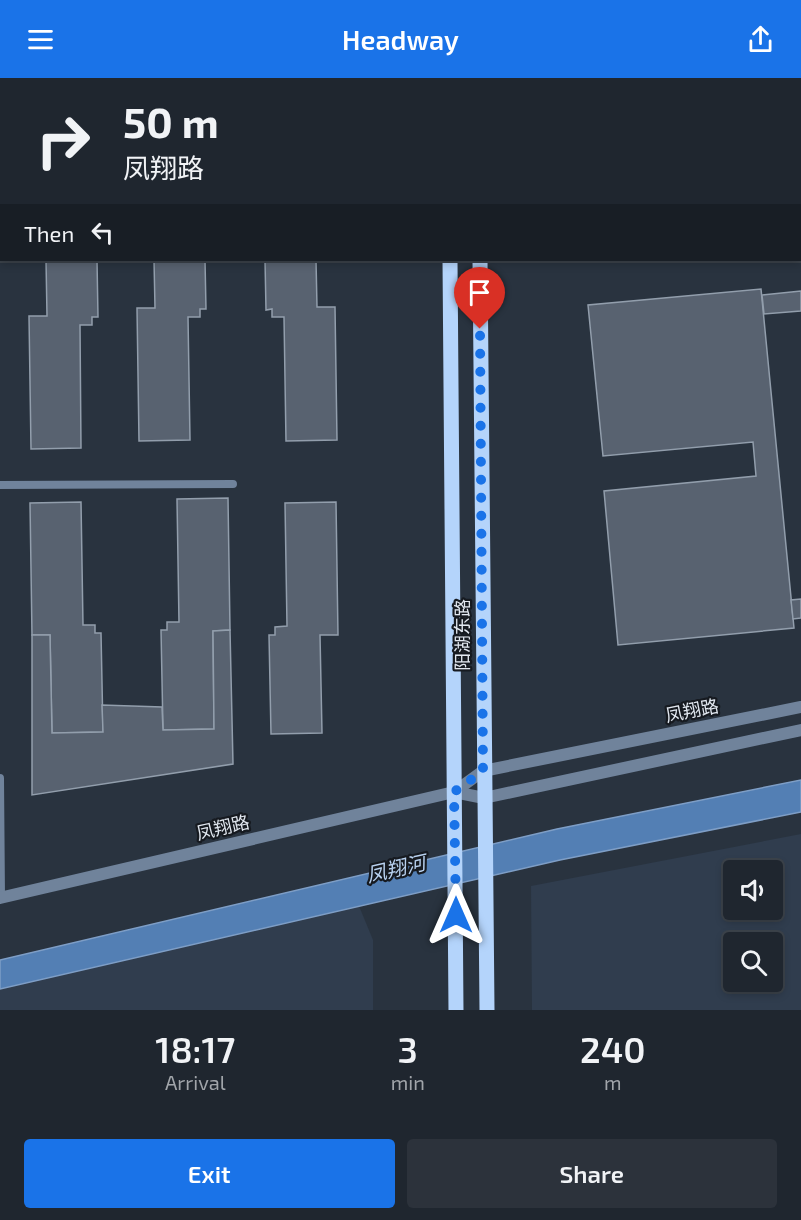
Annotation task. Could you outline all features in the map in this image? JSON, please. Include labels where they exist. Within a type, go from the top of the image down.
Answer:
[{"type":"main road","name":"阳湖东路","points":[[450,261],[456,1010]]},
{"type":"main road","name":"阳湖东路","points":[[480,261],[487,1010]]},
{"type":"street","name":"凤翔路","points":[[0,898],[454,792],[483,771],[801,707]]},
{"type":"street","name":"凤翔路","points":[[454,792],[484,798],[801,730]]},
{"type":"lane","points":[[0,485],[233,484]]},
{"type":"lane","points":[[0,778],[0,898]]},
{"type":"shaded area","points":[[801,834],[801,1010],[532,1010],[531,886]]},
{"type":"shaded area","points":[[359,906],[373,940],[373,1010],[0,1010],[0,989]]},
{"type":"water","name":"凤翔河","points":[[801,780],[801,812],[560,860],[0,989],[0,960],[557,829]]},
{"type":"building","points":[[46,261],[97,261],[98,317],[92,317],[92,325],[80,325],[81,448],[31,449],[29,316],[47,316]]},
{"type":"building","points":[[154,261],[205,261],[206,309],[200,309],[200,317],[188,317],[190,440],[139,441],[137,308],[155,308]]},
{"type":"building","points":[[265,261],[316,261],[317,307],[335,307],[337,440],[286,441],[284,317],[272,317],[272,309],[266,310]]},
{"type":"building","points":[[761,289],[794,628],[618,645],[604,491],[756,476],[753,442],[603,456],[588,305]]},
{"type":"building","points":[[801,291],[801,311],[764,314],[762,295]]},
{"type":"building","points":[[228,498],[230,630],[213,631],[214,729],[163,730],[161,630],[167,630],[167,622],[179,622],[177,499]]},
{"type":"building","points":[[81,502],[83,625],[95,625],[95,633],[101,633],[103,732],[52,733],[50,635],[32,635],[30,503]]},
{"type":"building","points":[[336,502],[338,635],[320,635],[322,733],[271,734],[269,635],[275,635],[275,627],[287,626],[285,503]]},
{"type":"building","points":[[801,599],[801,618],[793,619],[791,600]]},
{"type":"building","points":[[230,630],[233,764],[32,795],[32,635],[50,635],[52,733],[103,732],[102,705],[162,707],[163,730],[214,729],[213,631]]},
{"type":"route","points":[[456,915],[454,792],[483,771],[480,329]]}]
